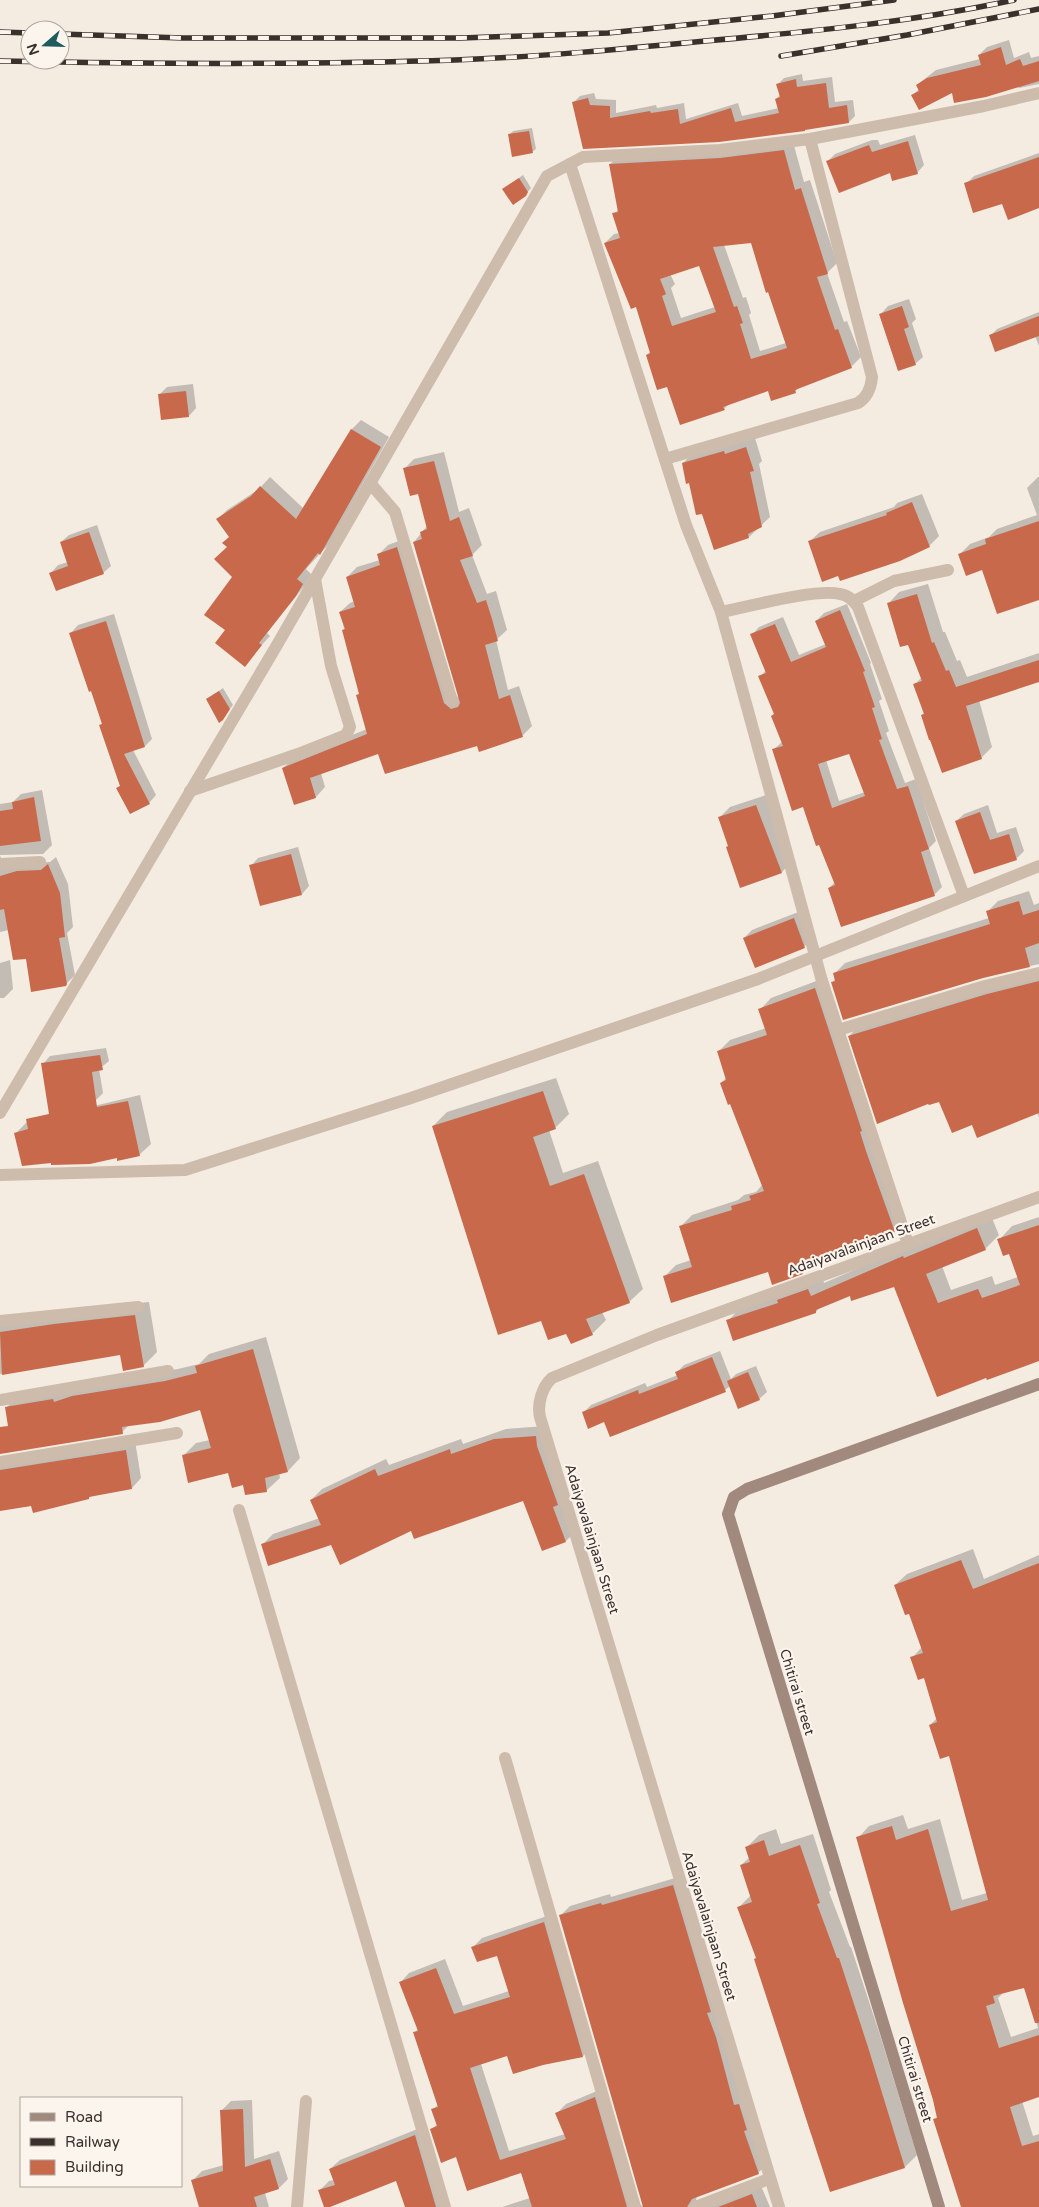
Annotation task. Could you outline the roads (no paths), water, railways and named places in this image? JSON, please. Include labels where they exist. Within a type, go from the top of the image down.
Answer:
[{"type":"street","points":[[0,1112],[315,579],[547,176],[583,157],[720,150],[810,139],[984,106],[1039,93]]},
{"type":"street","points":[[665,459],[858,403],[871,387],[872,377],[810,139]]},
{"type":"street","points":[[570,164],[686,524],[721,612],[814,956],[908,1244]]},
{"type":"street","points":[[370,482],[395,512],[452,701]]},
{"type":"street","points":[[854,601],[894,581],[948,570]]},
{"type":"street","points":[[190,791],[298,754],[346,735],[350,727],[331,666],[315,579]]},
{"type":"street","points":[[721,612],[823,592],[841,594],[854,601],[862,616],[964,896]]},
{"type":"street","points":[[0,864],[40,862]]},
{"type":"street","points":[[0,1176],[185,1170],[421,1095],[758,979],[1039,866]]},
{"type":"street","points":[[838,1030],[985,986],[1039,973]]},
{"type":"street","name":"Adaiyavalainjaan Street","points":[[779,2207],[546,1436],[540,1407],[546,1385],[555,1377],[657,1335],[1039,1197]]},
{"type":"street","points":[[0,1321],[138,1307]]},
{"type":"street","points":[[0,1400],[168,1371]]},
{"type":"street","name":"Chitirai street","points":[[939,2207],[728,1514],[734,1498],[747,1488],[1039,1384]]},
{"type":"street","points":[[0,1462],[177,1433]]},
{"type":"street","points":[[239,1510],[444,2207]]},
{"type":"street","points":[[505,1758],[634,2207]]},
{"type":"street","points":[[297,2207],[306,2101]]},
{"type":"street","points":[[695,2207],[769,2179]]},
{"type":"railway","points":[[70,34],[183,38],[461,38],[608,33],[772,16],[894,0]]},
{"type":"railway","points":[[0,61],[284,63],[398,62],[518,57],[821,30],[899,20],[1014,0]]},
{"type":"railway","points":[[781,56],[907,35],[1039,9]]},
{"type":"railway","points":[[0,32],[20,33]]}]
